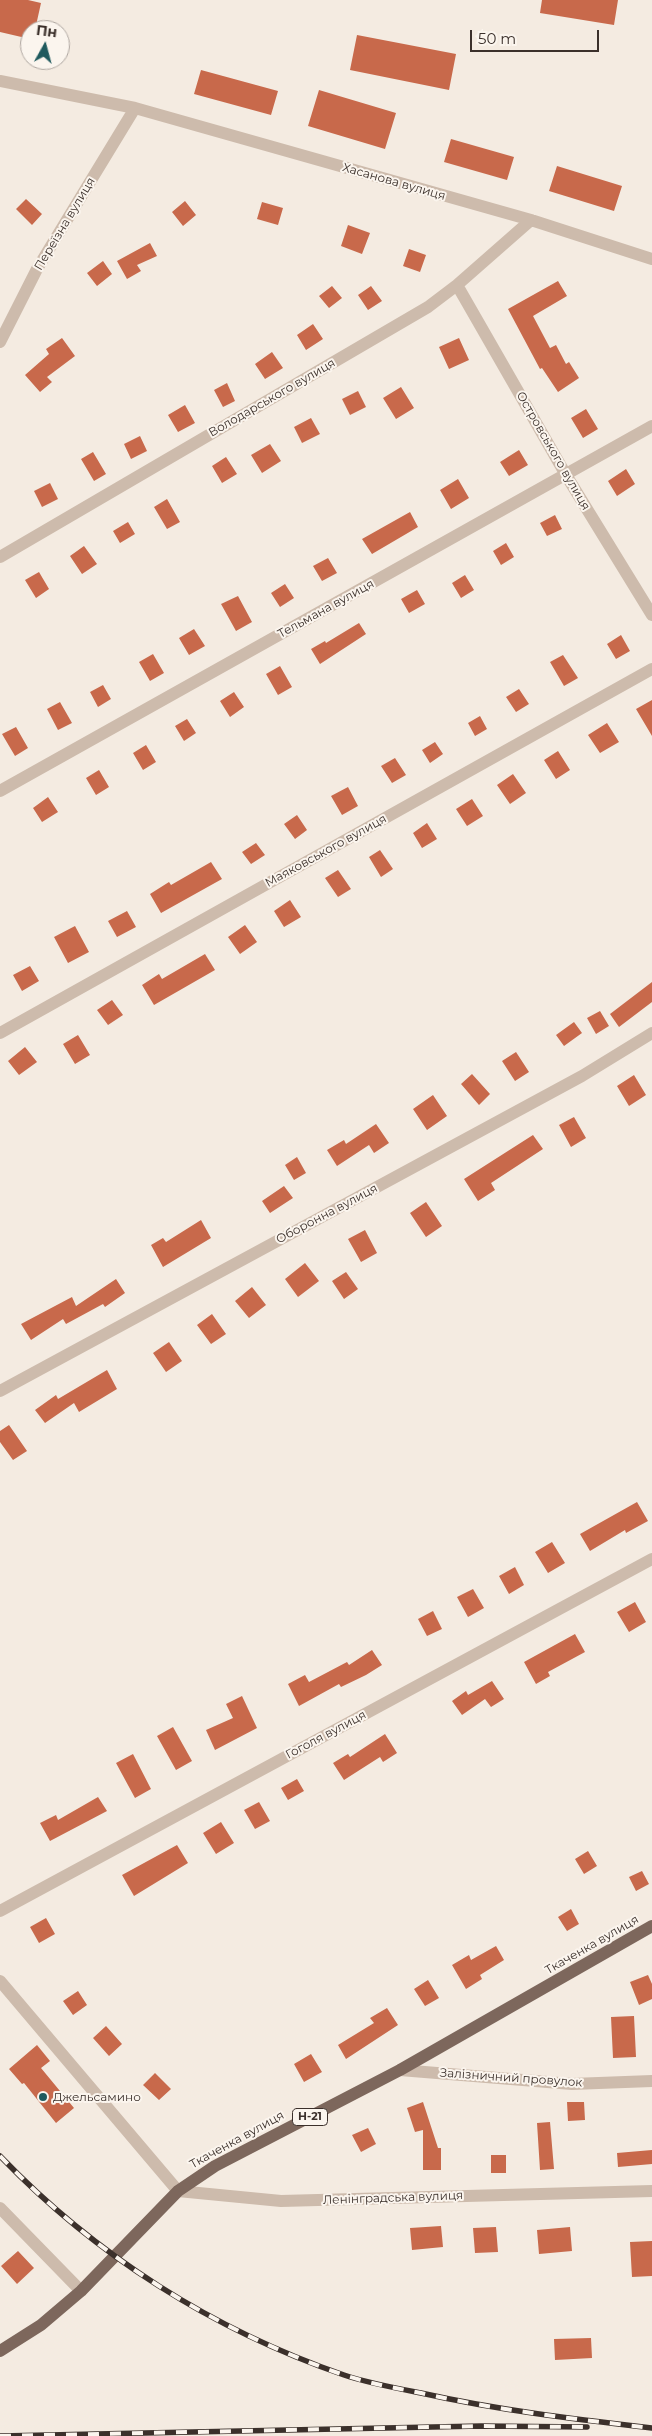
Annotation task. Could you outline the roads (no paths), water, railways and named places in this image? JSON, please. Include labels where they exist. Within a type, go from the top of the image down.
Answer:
[{"type":"main road","name":"Ткаченка вулиця","points":[[0,2350],[41,2325],[81,2291],[178,2191],[215,2166],[400,2070],[652,1926]]},
{"type":"street","name":"Хасанова вулиця","points":[[0,81],[135,108],[531,220],[652,259]]},
{"type":"street","name":"Переїзна вулиця","points":[[0,342],[37,269],[135,108]]},
{"type":"street","name":"Володарського вулиця","points":[[0,557],[428,307],[457,285],[531,220]]},
{"type":"street","name":"Островського вулиця","points":[[457,285],[566,475],[652,615]]},
{"type":"street","name":"Тельмана вулиця","points":[[0,791],[652,426]]},
{"type":"street","name":"Маяковського вулиця","points":[[0,1033],[652,669]]},
{"type":"street","name":"Оборонна вулиця","points":[[0,1391],[582,1076],[652,1033]]},
{"type":"street","name":"Гоголя вулиця","points":[[0,1911],[652,1560]]},
{"type":"street","points":[[0,1981],[178,2191]]},
{"type":"street","name":"Залізничний провулок","points":[[400,2070],[572,2084],[652,2081]]},
{"type":"street","name":"Ленінградська вулиця","points":[[178,2191],[281,2201],[652,2191]]},
{"type":"street","points":[[0,2208],[81,2291]]},
{"type":"railway","points":[[0,2156],[75,2226],[158,2286],[248,2336],[296,2357],[362,2380],[450,2399],[536,2414],[652,2428]]},
{"type":"railway","points":[[0,2436],[481,2426],[587,2427]]},
{"type":"place","name":"Джельсамино","points":[[43,2097]]}]
